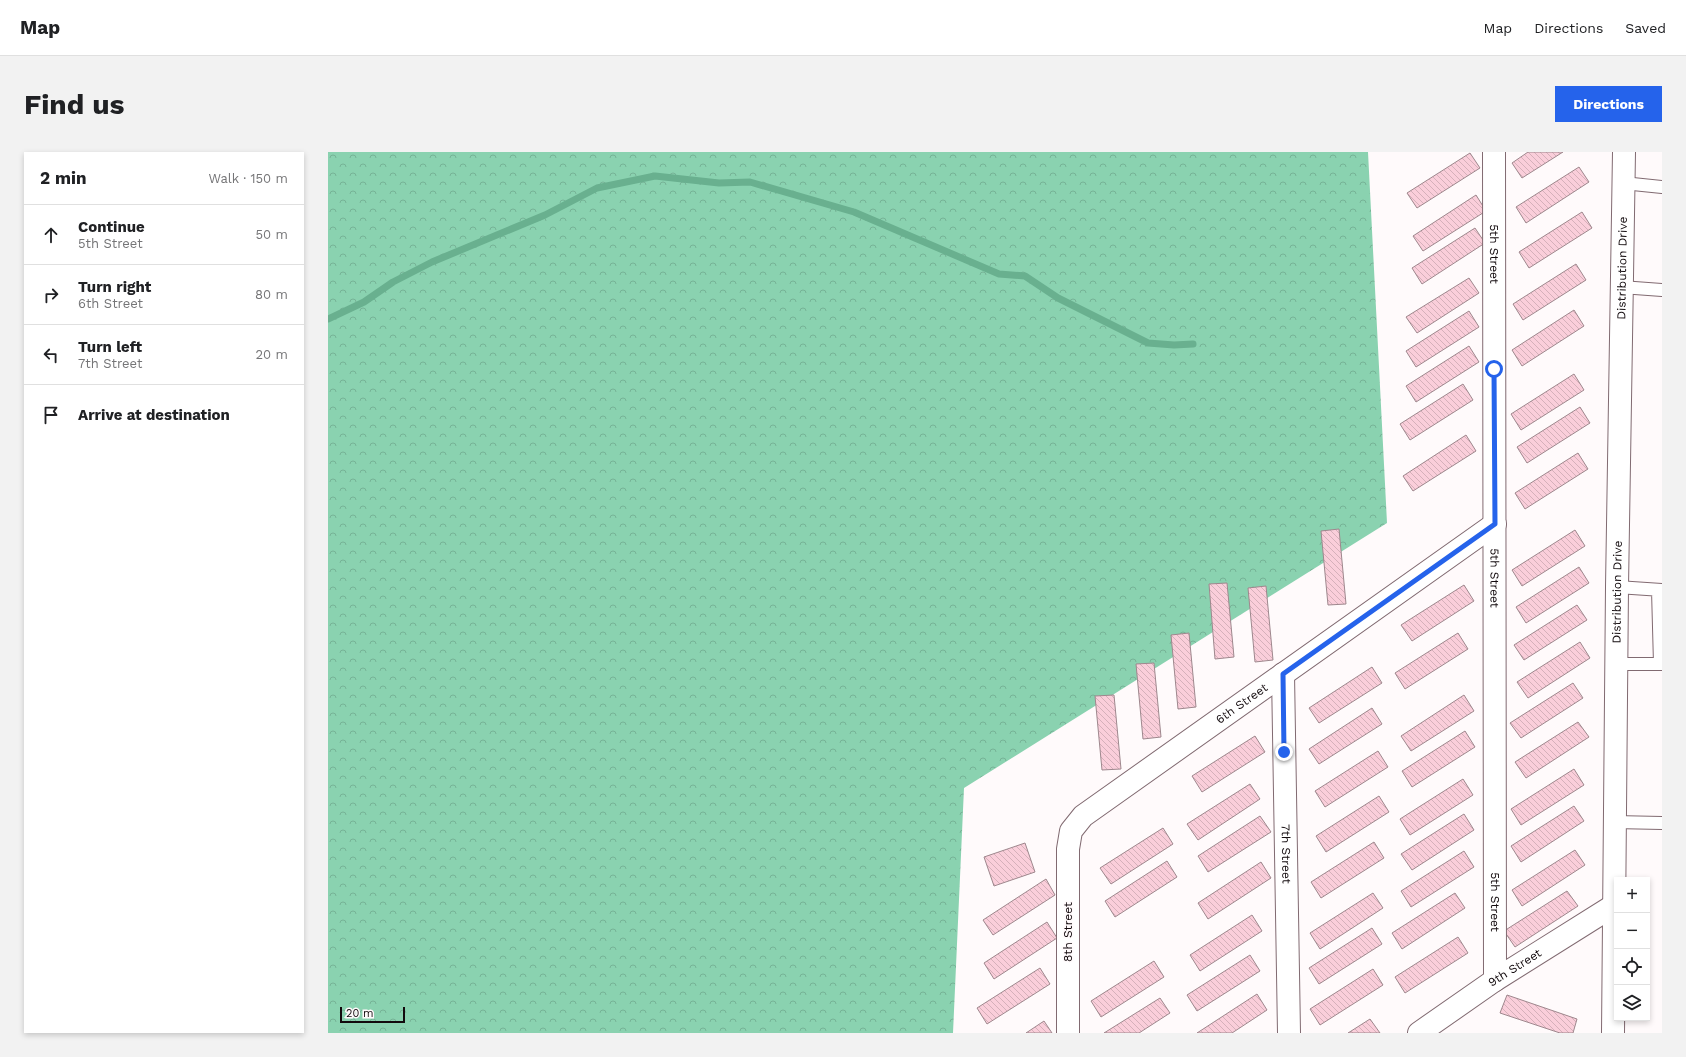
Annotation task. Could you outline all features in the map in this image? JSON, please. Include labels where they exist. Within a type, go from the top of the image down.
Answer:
[{"type":"street","name":"5th Street","points":[[1494,152],[1495,980]]},
{"type":"street","name":"Distribution Drive","points":[[1613,1033],[1614,822],[1624,152]]},
{"type":"street","name":"6th Street","points":[[1071,831],[1083,816],[1495,524]]},
{"type":"street","name":"7th Street","points":[[1283,674],[1289,1033]]},
{"type":"street","name":"8th Street","points":[[1068,1033],[1068,848],[1071,831]]},
{"type":"street","name":"9th Street","points":[[1419,1033],[1495,980],[1613,906]]},
{"type":"lane","points":[[1623,183],[1662,187]]},
{"type":"lane","points":[[1621,288],[1662,290]]},
{"type":"lane","points":[[1616,664],[1661,664],[1660,590],[1617,587]]},
{"type":"lane","points":[[1614,822],[1662,823]]},
{"type":"green space","points":[[328,152],[1368,152],[1387,523],[964,788],[953,1033],[328,1033]]},
{"type":"building","points":[[1528,152],[1563,152],[1522,178],[1512,163]]},
{"type":"building","points":[[1470,153],[1480,168],[1417,208],[1407,193]]},
{"type":"building","points":[[1579,167],[1589,182],[1526,223],[1516,207]]},
{"type":"building","points":[[1476,195],[1486,211],[1423,251],[1413,236]]},
{"type":"building","points":[[1582,212],[1592,228],[1529,268],[1519,252]]},
{"type":"building","points":[[1475,228],[1485,243],[1422,284],[1412,268]]},
{"type":"building","points":[[1576,264],[1586,280],[1523,320],[1513,304]]},
{"type":"building","points":[[1469,278],[1479,293],[1417,333],[1406,317]]},
{"type":"building","points":[[1574,310],[1584,326],[1522,366],[1512,350]]},
{"type":"building","points":[[1469,311],[1479,327],[1416,367],[1406,351]]},
{"type":"building","points":[[1469,346],[1479,362],[1416,402],[1406,386]]},
{"type":"building","points":[[1574,374],[1584,390],[1521,430],[1511,414]]},
{"type":"building","points":[[1463,384],[1473,400],[1410,440],[1400,424]]},
{"type":"building","points":[[1580,407],[1590,423],[1527,463],[1517,447]]},
{"type":"building","points":[[1466,435],[1476,451],[1413,491],[1403,476]]},
{"type":"building","points":[[1578,453],[1588,469],[1525,509],[1515,493]]},
{"type":"building","points":[[1339,529],[1346,604],[1328,605],[1321,531]]},
{"type":"building","points":[[1575,530],[1585,546],[1522,586],[1512,570]]},
{"type":"building","points":[[1579,567],[1589,583],[1526,623],[1516,607]]},
{"type":"building","points":[[1227,583],[1234,657],[1215,659],[1209,584]]},
{"type":"building","points":[[1464,585],[1474,601],[1412,641],[1401,625]]},
{"type":"building","points":[[1266,586],[1273,660],[1255,662],[1248,588]]},
{"type":"building","points":[[1577,605],[1587,620],[1524,660],[1514,645]]},
{"type":"building","points":[[1189,633],[1196,707],[1178,709],[1171,635]]},
{"type":"building","points":[[1458,633],[1468,649],[1405,689],[1395,673]]},
{"type":"building","points":[[1580,642],[1590,658],[1528,698],[1517,682]]},
{"type":"building","points":[[1154,663],[1161,737],[1143,739],[1136,664]]},
{"type":"building","points":[[1372,667],[1382,683],[1319,723],[1309,708]]},
{"type":"building","points":[[1573,683],[1583,698],[1521,738],[1510,723]]},
{"type":"building","points":[[1114,695],[1121,769],[1102,770],[1095,696]]},
{"type":"building","points":[[1464,695],[1474,711],[1411,751],[1401,736]]},
{"type":"building","points":[[1372,708],[1382,724],[1319,764],[1309,749]]},
{"type":"building","points":[[1578,722],[1589,737],[1526,778],[1515,762]]},
{"type":"building","points":[[1465,731],[1475,747],[1412,787],[1402,771]]},
{"type":"building","points":[[1255,736],[1265,752],[1202,792],[1192,776]]},
{"type":"building","points":[[1378,751],[1388,767],[1325,807],[1315,791]]},
{"type":"building","points":[[1574,769],[1584,785],[1521,825],[1511,809]]},
{"type":"building","points":[[1463,779],[1473,795],[1410,835],[1400,819]]},
{"type":"building","points":[[1250,784],[1260,799],[1198,840],[1187,824]]},
{"type":"building","points":[[1379,796],[1389,812],[1326,852],[1316,836]]},
{"type":"building","points":[[1574,806],[1584,821],[1521,862],[1511,846]]},
{"type":"building","points":[[1464,814],[1474,830],[1412,870],[1401,854]]},
{"type":"building","points":[[1260,816],[1271,832],[1208,872],[1198,856]]},
{"type":"building","points":[[1163,828],[1173,844],[1111,884],[1100,868]]},
{"type":"building","points":[[1374,842],[1384,858],[1321,898],[1311,882]]},
{"type":"building","points":[[1025,843],[1035,872],[994,886],[984,857]]},
{"type":"building","points":[[1575,850],[1585,865],[1522,906],[1512,890]]},
{"type":"building","points":[[1464,851],[1474,867],[1411,907],[1401,891]]},
{"type":"building","points":[[1167,861],[1177,877],[1115,917],[1105,901]]},
{"type":"building","points":[[1261,862],[1271,878],[1208,919],[1198,903]]},
{"type":"building","points":[[1046,879],[1055,895],[993,935],[983,920]]},
{"type":"building","points":[[1567,891],[1578,906],[1515,947],[1504,931]]},
{"type":"building","points":[[1373,893],[1383,908],[1320,949],[1310,933]]},
{"type":"building","points":[[1455,893],[1465,908],[1402,949],[1392,933]]},
{"type":"building","points":[[1252,915],[1262,931],[1200,971],[1190,955]]},
{"type":"building","points":[[1047,922],[1057,938],[994,979],[984,963]]},
{"type":"building","points":[[1372,928],[1382,944],[1319,984],[1309,968]]},
{"type":"building","points":[[1458,937],[1468,953],[1405,993],[1395,977]]},
{"type":"building","points":[[1250,955],[1260,971],[1197,1011],[1187,995]]},
{"type":"building","points":[[1154,961],[1164,977],[1101,1017],[1091,1001]]},
{"type":"building","points":[[1040,968],[1050,984],[987,1024],[977,1008]]},
{"type":"building","points":[[1373,969],[1383,985],[1320,1025],[1310,1009]]},
{"type":"building","points":[[1257,994],[1267,1010],[1232,1033],[1197,1033]]},
{"type":"building","points":[[1507,995],[1577,1019],[1573,1033],[1560,1033],[1500,1013]]},
{"type":"building","points":[[1160,998],[1170,1013],[1139,1033],[1104,1033]]},
{"type":"building","points":[[1370,1019],[1380,1033],[1348,1033]]},
{"type":"building","points":[[1044,1021],[1052,1033],[1026,1033]]},
{"type":"waterway","points":[[328,319],[364,302],[393,282],[432,262],[545,215],[597,188],[655,176],[719,183],[750,182],[854,212],[999,274],[1025,276],[1058,298],[1148,343],[1174,345],[1193,344]]},
{"type":"route","points":[[1284,752],[1283,674],[1495,524],[1494,369]]}]
